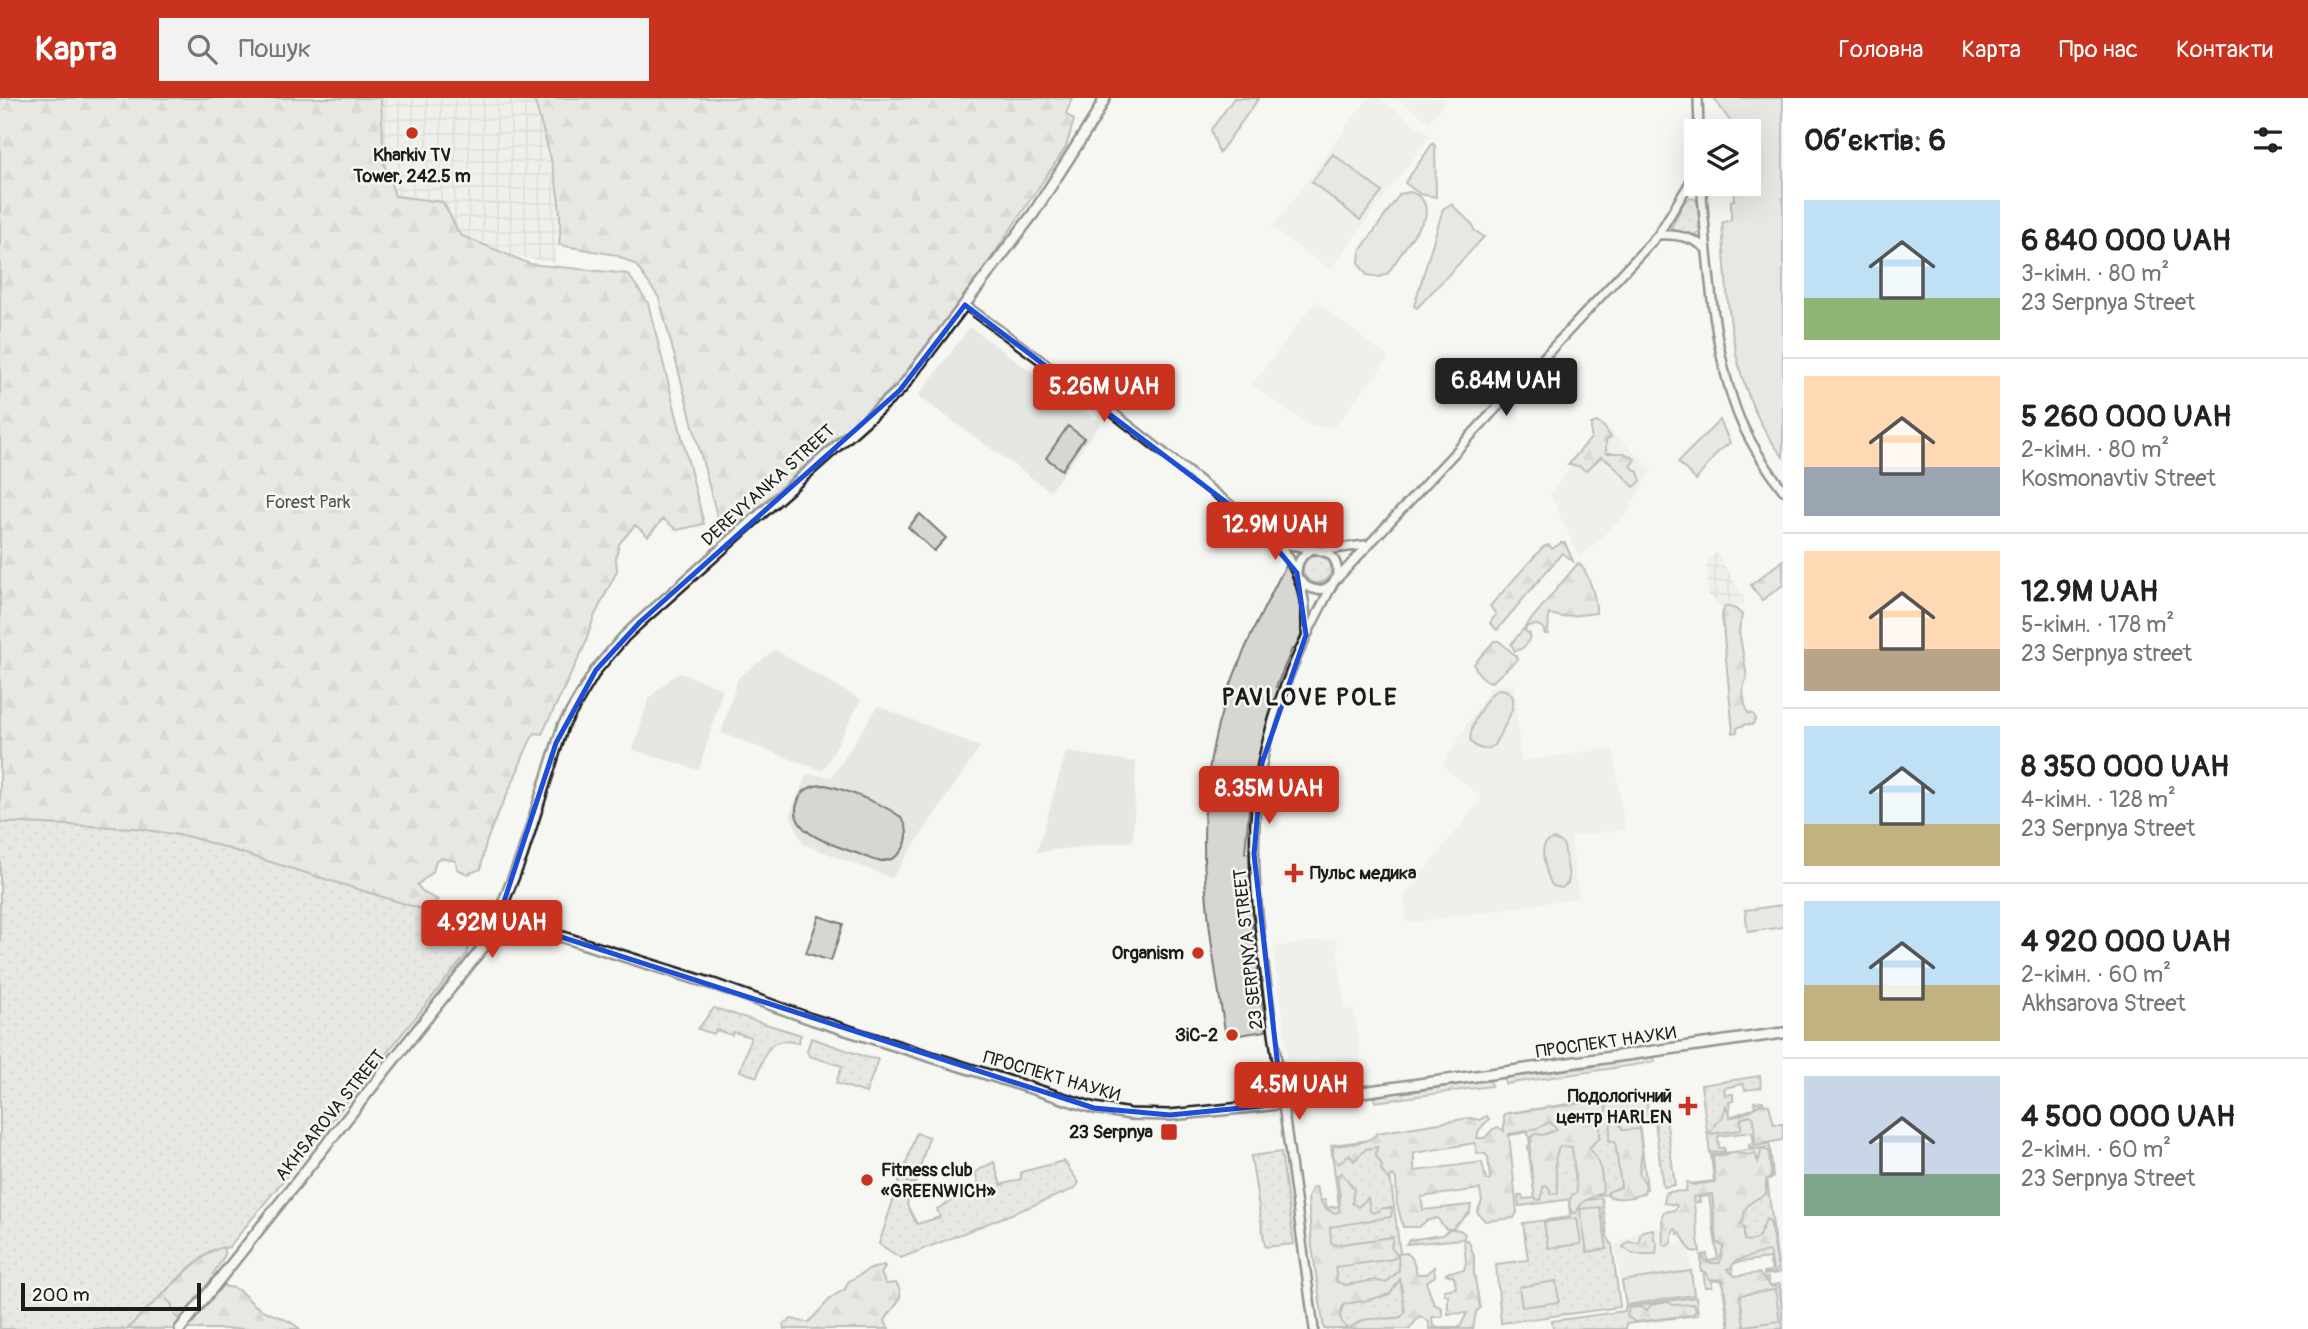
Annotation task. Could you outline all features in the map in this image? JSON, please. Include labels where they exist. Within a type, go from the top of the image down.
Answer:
[{"type":"main road","name":"DEREVYANKA STREET","points":[[499,917],[536,814],[559,734],[587,682],[624,636],[900,390],[1033,214],[1096,117],[1105,98]]},
{"type":"main road","name":"ПРОСПЕКТ НАУКИ","points":[[499,917],[1094,1108],[1130,1114],[1170,1115],[1282,1104],[1783,1033]]},
{"type":"main road","name":"AKHSAROVA STREET","points":[[180,1329],[479,953],[499,917]]},
{"type":"street","points":[[1698,98],[1699,119]]},
{"type":"street","name":"23 SERPNYA STREET","points":[[1314,1329],[1255,892],[1255,831],[1260,774],[1283,691],[1306,635],[1334,582],[1658,235],[1684,193]]},
{"type":"street","points":[[1702,196],[1720,350],[1726,378],[1749,439],[1783,491]]},
{"type":"street","points":[[1658,235],[1687,238],[1707,250]]},
{"type":"street","points":[[965,305],[1117,416],[1271,537],[1285,551],[1298,576],[1306,612],[1306,635]]},
{"type":"street","points":[[1271,537],[1290,545],[1318,550],[1330,554],[1338,569],[1334,582],[1327,588],[1318,590],[1309,588],[1298,576],[1300,559],[1305,554],[1318,550],[1368,544]]},
{"type":"highlighted area","points":[[965,305],[1259,527],[1297,573],[1306,635],[1262,763],[1254,854],[1282,1104],[1170,1115],[1094,1108],[499,917],[556,743],[596,670],[640,622],[900,390]]},
{"type":"shaded area","points":[[379,98],[554,98],[570,122],[555,263],[364,230]]},
{"type":"shaded area","points":[[1368,98],[1380,98],[1430,136],[1330,270],[1272,228]]},
{"type":"shaded area","points":[[1396,98],[1447,98],[1429,122]]},
{"type":"shaded area","points":[[1315,301],[1389,358],[1335,426],[1313,427],[1252,385]]},
{"type":"shaded area","points":[[970,327],[1101,423],[1050,491],[918,396]]},
{"type":"shaded area","points":[[1607,427],[1652,469],[1626,514],[1579,558],[1550,493]]},
{"type":"shaded area","points":[[1717,553],[1743,596],[1743,606],[1721,606],[1708,595],[1707,560]]},
{"type":"shaded area","points":[[775,650],[861,700],[823,771],[721,733],[738,678]]},
{"type":"shaded area","points":[[681,673],[723,689],[699,770],[633,750],[649,698],[675,675]]},
{"type":"shaded area","points":[[1514,684],[1521,761],[1613,748],[1625,829],[1570,837],[1579,898],[1407,923],[1404,897],[1482,798],[1442,765],[1491,686]]},
{"type":"shaded area","points":[[878,706],[980,747],[892,878],[803,844],[790,814],[807,774],[832,777]]},
{"type":"shaded area","points":[[1066,752],[1136,762],[1133,841],[1037,852]]},
{"type":"shaded area","points":[[1336,938],[1345,1010],[1354,1008],[1361,1065],[1323,1058],[1289,1059],[1273,947]]},
{"type":"shaded area","points":[[1671,1226],[1674,1244],[1688,1242],[1696,1297],[1625,1307],[1615,1245],[1641,1230]]},
{"type":"green space","name":"Forest Park","points":[[0,98],[381,98],[384,164],[395,196],[443,202],[460,235],[530,264],[628,274],[648,303],[704,524],[677,530],[663,519],[648,536],[635,525],[619,544],[617,571],[542,734],[535,733],[527,747],[490,831],[481,869],[468,874],[457,869],[456,861],[441,858],[436,860],[433,872],[417,885],[424,893],[438,900],[429,906],[428,911],[191,837],[135,828],[0,822]]},
{"type":"green space","points":[[521,98],[1072,98],[1066,114],[1074,120],[1066,147],[954,313],[903,379],[723,538],[659,298],[636,265],[616,255],[559,245],[560,209],[550,155],[535,102]]},
{"type":"green space","points":[[1234,98],[1259,98],[1219,153],[1211,130]]},
{"type":"green space","points":[[1714,98],[1783,98],[1783,457],[1765,431],[1742,375],[1734,346],[1726,285],[1722,223],[1731,220],[1731,201],[1734,200],[1734,196],[1761,196],[1761,119],[1729,119]]},
{"type":"green space","points":[[1433,143],[1436,197],[1420,194],[1405,183]]},
{"type":"green space","points":[[1333,154],[1382,192],[1360,220],[1312,182]]},
{"type":"green space","points":[[1410,192],[1424,202],[1425,218],[1388,273],[1380,277],[1367,275],[1359,264],[1360,251],[1400,194]]},
{"type":"green space","points":[[1690,198],[1695,199],[1699,205],[1700,232],[1691,236],[1675,232],[1671,228],[1684,202]]},
{"type":"green space","points":[[1451,204],[1473,225],[1474,230],[1484,237],[1417,308],[1414,306],[1443,209]]},
{"type":"green space","points":[[1720,420],[1730,443],[1718,452],[1696,480],[1678,462]]},
{"type":"green space","points":[[1597,422],[1611,437],[1606,440],[1606,453],[1624,453],[1635,459],[1630,466],[1638,472],[1641,481],[1634,487],[1609,461],[1601,457],[1586,471],[1579,466],[1568,465],[1591,438],[1591,424]]},
{"type":"green space","points":[[1068,426],[1084,438],[1062,470],[1046,458]]},
{"type":"green space","points":[[920,514],[946,538],[934,551],[908,527]]},
{"type":"green space","points":[[1565,543],[1573,561],[1562,553],[1497,630],[1490,623],[1496,614],[1490,606],[1543,547],[1549,545],[1552,549]]},
{"type":"green space","points":[[1317,555],[1327,559],[1331,569],[1327,579],[1317,583],[1307,579],[1303,569],[1307,559]]},
{"type":"green space","points":[[1783,560],[1783,585],[1762,600],[1751,585]]},
{"type":"green space","points":[[1578,563],[1591,586],[1596,613],[1562,617],[1549,614],[1548,634],[1538,625],[1527,626],[1525,631],[1530,634],[1528,641],[1515,651],[1511,644]]},
{"type":"green space","points":[[1286,565],[1302,607],[1301,639],[1297,650],[1292,649],[1276,687],[1280,690],[1261,749],[1255,788],[1251,788],[1245,853],[1251,854],[1256,916],[1251,918],[1266,1031],[1226,1037],[1208,914],[1204,833],[1206,792],[1212,752],[1228,692],[1251,636]]},
{"type":"green space","points":[[1725,606],[1736,609],[1742,615],[1739,631],[1747,677],[1743,690],[1744,700],[1748,713],[1753,714],[1756,719],[1752,725],[1746,724],[1733,733],[1722,615]]},
{"type":"green space","points":[[1494,641],[1499,641],[1517,660],[1492,682],[1481,676],[1474,664]]},
{"type":"green space","points":[[1498,689],[1508,691],[1512,696],[1511,712],[1494,745],[1482,749],[1471,742],[1472,729],[1483,705]]},
{"type":"green space","points":[[824,785],[866,799],[897,814],[906,826],[904,848],[887,861],[875,860],[830,844],[807,831],[799,823],[796,813],[798,801],[808,789]]},
{"type":"green space","points":[[0,822],[135,828],[191,837],[428,911],[466,926],[471,934],[467,954],[229,1247],[210,1251],[127,1329],[0,1329]]},
{"type":"green space","points":[[1553,839],[1564,846],[1569,877],[1568,883],[1562,888],[1551,883],[1544,861],[1544,846]]},
{"type":"green space","points":[[1783,905],[1783,927],[1748,932],[1745,910]]},
{"type":"green space","points":[[819,916],[843,924],[831,961],[806,953]]},
{"type":"green space","points":[[714,1008],[801,1035],[798,1043],[780,1042],[769,1048],[757,1077],[740,1071],[751,1037],[716,1030],[714,1034],[698,1029]]},
{"type":"green space","points":[[811,1038],[878,1059],[866,1093],[836,1083],[842,1066],[809,1056],[807,1051]]},
{"type":"green space","points":[[1654,1056],[1655,1062],[1505,1084],[1505,1079],[1509,1076],[1593,1067],[1598,1063]]},
{"type":"green space","points":[[1760,1076],[1761,1088],[1745,1090],[1743,1084],[1724,1088],[1725,1095],[1733,1094],[1733,1101],[1729,1102],[1730,1117],[1755,1108],[1754,1102],[1763,1101],[1769,1144],[1749,1147],[1749,1144],[1754,1143],[1752,1132],[1718,1136],[1719,1148],[1724,1148],[1725,1151],[1710,1153],[1701,1085]]},
{"type":"green space","points":[[1490,1079],[1491,1086],[1375,1102],[1374,1098],[1387,1093],[1412,1092]]},
{"type":"green space","points":[[1646,1093],[1648,1112],[1665,1110],[1675,1185],[1663,1187],[1655,1121],[1639,1122],[1647,1189],[1519,1206],[1518,1196],[1523,1199],[1535,1198],[1530,1145],[1528,1132],[1510,1135],[1508,1113]]},
{"type":"green space","points":[[1603,1100],[1606,1108],[1600,1121],[1600,1137],[1589,1148],[1598,1162],[1603,1191],[1585,1200],[1576,1213],[1572,1213],[1569,1202],[1577,1192],[1572,1147],[1560,1146],[1555,1162],[1558,1193],[1550,1194],[1546,1186],[1543,1187],[1541,1200],[1535,1199],[1530,1157],[1531,1137],[1557,1130],[1550,1122],[1531,1130],[1509,1134],[1517,1212],[1514,1218],[1485,1221],[1477,1212],[1482,1201],[1480,1189],[1421,1197],[1423,1210],[1471,1205],[1470,1212],[1452,1229],[1465,1234],[1463,1239],[1406,1244],[1409,1240],[1442,1235],[1450,1229],[1445,1228],[1437,1218],[1426,1221],[1419,1227],[1403,1227],[1397,1204],[1396,1179],[1393,1175],[1388,1179],[1381,1170],[1382,1165],[1376,1156],[1377,1147],[1366,1149],[1354,1161],[1349,1155],[1338,1164],[1333,1156],[1335,1146],[1364,1141],[1377,1133],[1470,1118],[1479,1120],[1487,1116],[1489,1119],[1479,1130],[1477,1138],[1485,1138],[1498,1127],[1504,1131],[1504,1114]],"holes":[[[1475,1143],[1477,1153],[1488,1157],[1489,1180],[1486,1180],[1482,1162],[1416,1171],[1414,1168],[1414,1153]]]},
{"type":"green space","points":[[1759,1104],[1769,1105],[1774,1124],[1783,1124],[1783,1140],[1755,1145],[1754,1118],[1750,1115],[1741,1119],[1741,1130],[1709,1134],[1722,1119],[1726,1106],[1730,1117],[1746,1113]]},
{"type":"green space","points":[[1618,1121],[1623,1130],[1639,1129],[1642,1153],[1639,1173],[1646,1185],[1644,1193],[1626,1198],[1608,1196],[1608,1192],[1621,1187],[1615,1141],[1609,1141],[1611,1122]]},
{"type":"green space","points":[[916,1133],[929,1137],[915,1184],[901,1180]]},
{"type":"green space","points":[[1385,1138],[1410,1329],[1328,1329],[1311,1202],[1325,1200],[1327,1208],[1339,1206],[1331,1145]]},
{"type":"green space","points":[[1770,1147],[1773,1178],[1767,1179],[1779,1273],[1764,1275],[1764,1272],[1772,1271],[1769,1258],[1734,1263],[1732,1266],[1734,1282],[1768,1278],[1769,1286],[1780,1284],[1783,1329],[1729,1329],[1722,1280],[1712,1281],[1712,1287],[1705,1287],[1702,1255],[1707,1254],[1708,1261],[1718,1259],[1709,1196],[1699,1197],[1700,1202],[1692,1203],[1689,1184],[1714,1181],[1711,1155]]},
{"type":"green space","points":[[1762,1149],[1769,1151],[1771,1176],[1766,1180],[1766,1194],[1748,1205],[1740,1225],[1744,1227],[1744,1240],[1749,1241],[1759,1236],[1766,1219],[1770,1221],[1778,1268],[1774,1273],[1765,1274],[1773,1270],[1770,1252],[1767,1251],[1735,1261],[1731,1268],[1727,1269],[1735,1276],[1759,1273],[1770,1286],[1780,1288],[1783,1329],[1730,1329],[1723,1280],[1709,1279],[1705,1272],[1701,1271],[1701,1256],[1708,1263],[1720,1263],[1723,1247],[1717,1242],[1712,1194],[1693,1197],[1700,1252],[1691,1251],[1676,1229],[1673,1231],[1671,1243],[1663,1245],[1662,1216],[1664,1212],[1675,1210],[1677,1205],[1664,1203],[1666,1192],[1686,1191],[1687,1182],[1692,1185],[1715,1182],[1713,1156],[1731,1152],[1749,1155],[1755,1153],[1758,1162]]},
{"type":"green space","points":[[1281,1152],[1294,1244],[1265,1247],[1251,1156]]},
{"type":"green space","points":[[1064,1161],[1079,1183],[1074,1189],[901,1258],[879,1244],[900,1179],[913,1183],[907,1205],[917,1224],[940,1217],[937,1209],[979,1185],[975,1172],[994,1162],[1001,1185],[1021,1179],[1021,1172]]},
{"type":"green space","points":[[1342,1173],[1354,1189],[1352,1203],[1358,1207],[1368,1198],[1370,1211],[1373,1213],[1383,1208],[1392,1208],[1391,1217],[1330,1227],[1331,1242],[1335,1245],[1393,1237],[1391,1248],[1398,1255],[1393,1259],[1335,1267],[1337,1282],[1346,1285],[1375,1280],[1386,1283],[1399,1271],[1398,1254],[1407,1253],[1412,1258],[1417,1274],[1426,1274],[1434,1267],[1435,1276],[1426,1282],[1434,1304],[1442,1308],[1442,1317],[1432,1317],[1433,1327],[1460,1327],[1467,1313],[1448,1314],[1448,1295],[1445,1295],[1444,1290],[1456,1288],[1454,1277],[1446,1274],[1464,1270],[1464,1240],[1468,1240],[1474,1256],[1480,1308],[1476,1312],[1473,1329],[1429,1329],[1429,1322],[1420,1316],[1409,1329],[1348,1329],[1324,1329],[1308,1198],[1312,1188],[1316,1187],[1323,1205],[1330,1211],[1339,1211],[1337,1175]],"holes":[[[1400,1279],[1405,1312],[1401,1317],[1364,1320],[1348,1329],[1340,1317],[1344,1304],[1390,1294]]]},
{"type":"green space","points":[[1602,1198],[1607,1236],[1612,1245],[1620,1307],[1501,1323],[1496,1264],[1528,1260],[1523,1223],[1570,1217],[1569,1202]]},
{"type":"green space","points":[[1600,1207],[1607,1249],[1587,1252],[1580,1209]]},
{"type":"green space","points":[[1577,1218],[1581,1244],[1548,1248],[1544,1222]]},
{"type":"green space","points":[[1653,1229],[1657,1244],[1656,1254],[1633,1254],[1623,1247],[1628,1242],[1639,1243],[1643,1231]]},
{"type":"green space","points":[[223,1247],[225,1255],[213,1274],[226,1287],[240,1291],[259,1308],[291,1322],[300,1329],[129,1329],[189,1269],[210,1252]]},
{"type":"green space","points":[[884,1265],[881,1274],[886,1284],[896,1283],[900,1294],[885,1321],[889,1329],[784,1329],[783,1324],[792,1319],[808,1323],[832,1297],[845,1289],[848,1282],[868,1270]]},
{"type":"green space","points":[[1691,1271],[1694,1295],[1626,1305],[1622,1281]]},
{"type":"green space","points":[[1556,1281],[1559,1302],[1522,1307],[1519,1287]]},
{"type":"green space","points":[[1775,1290],[1780,1321],[1744,1326],[1740,1295]]},
{"type":"green space","points":[[1696,1297],[1698,1315],[1626,1324],[1626,1329],[1553,1329],[1552,1321],[1625,1311],[1625,1307]]},
{"type":"green space","points":[[1668,1302],[1673,1305],[1694,1304],[1696,1311],[1692,1315],[1635,1322],[1627,1316],[1629,1308],[1640,1307],[1647,1310],[1651,1305]]},
{"type":"waterway","points":[[167,1300],[173,1310]]},
{"type":"waterway","points":[[174,1314],[181,1321]]},
{"type":"place","name":"Kharkiv TV Tower, 242.5 m","points":[[412,133]]},
{"type":"place","name":"Пульс медика","points":[[1294,873]]},
{"type":"place","name":"Organism","points":[[1198,953]]},
{"type":"place","name":"ЗіС-2","points":[[1232,1035]]},
{"type":"place","name":"Подологічний центр HARLEN","points":[[1688,1106]]},
{"type":"place","name":"23 Serpnya","points":[[1169,1132]]},
{"type":"place","name":"Fitness club «GREENWICH»","points":[[867,1180]]},
{"type":"district","name":"PAVLOVE POLE","points":[[1310,697]]}]
